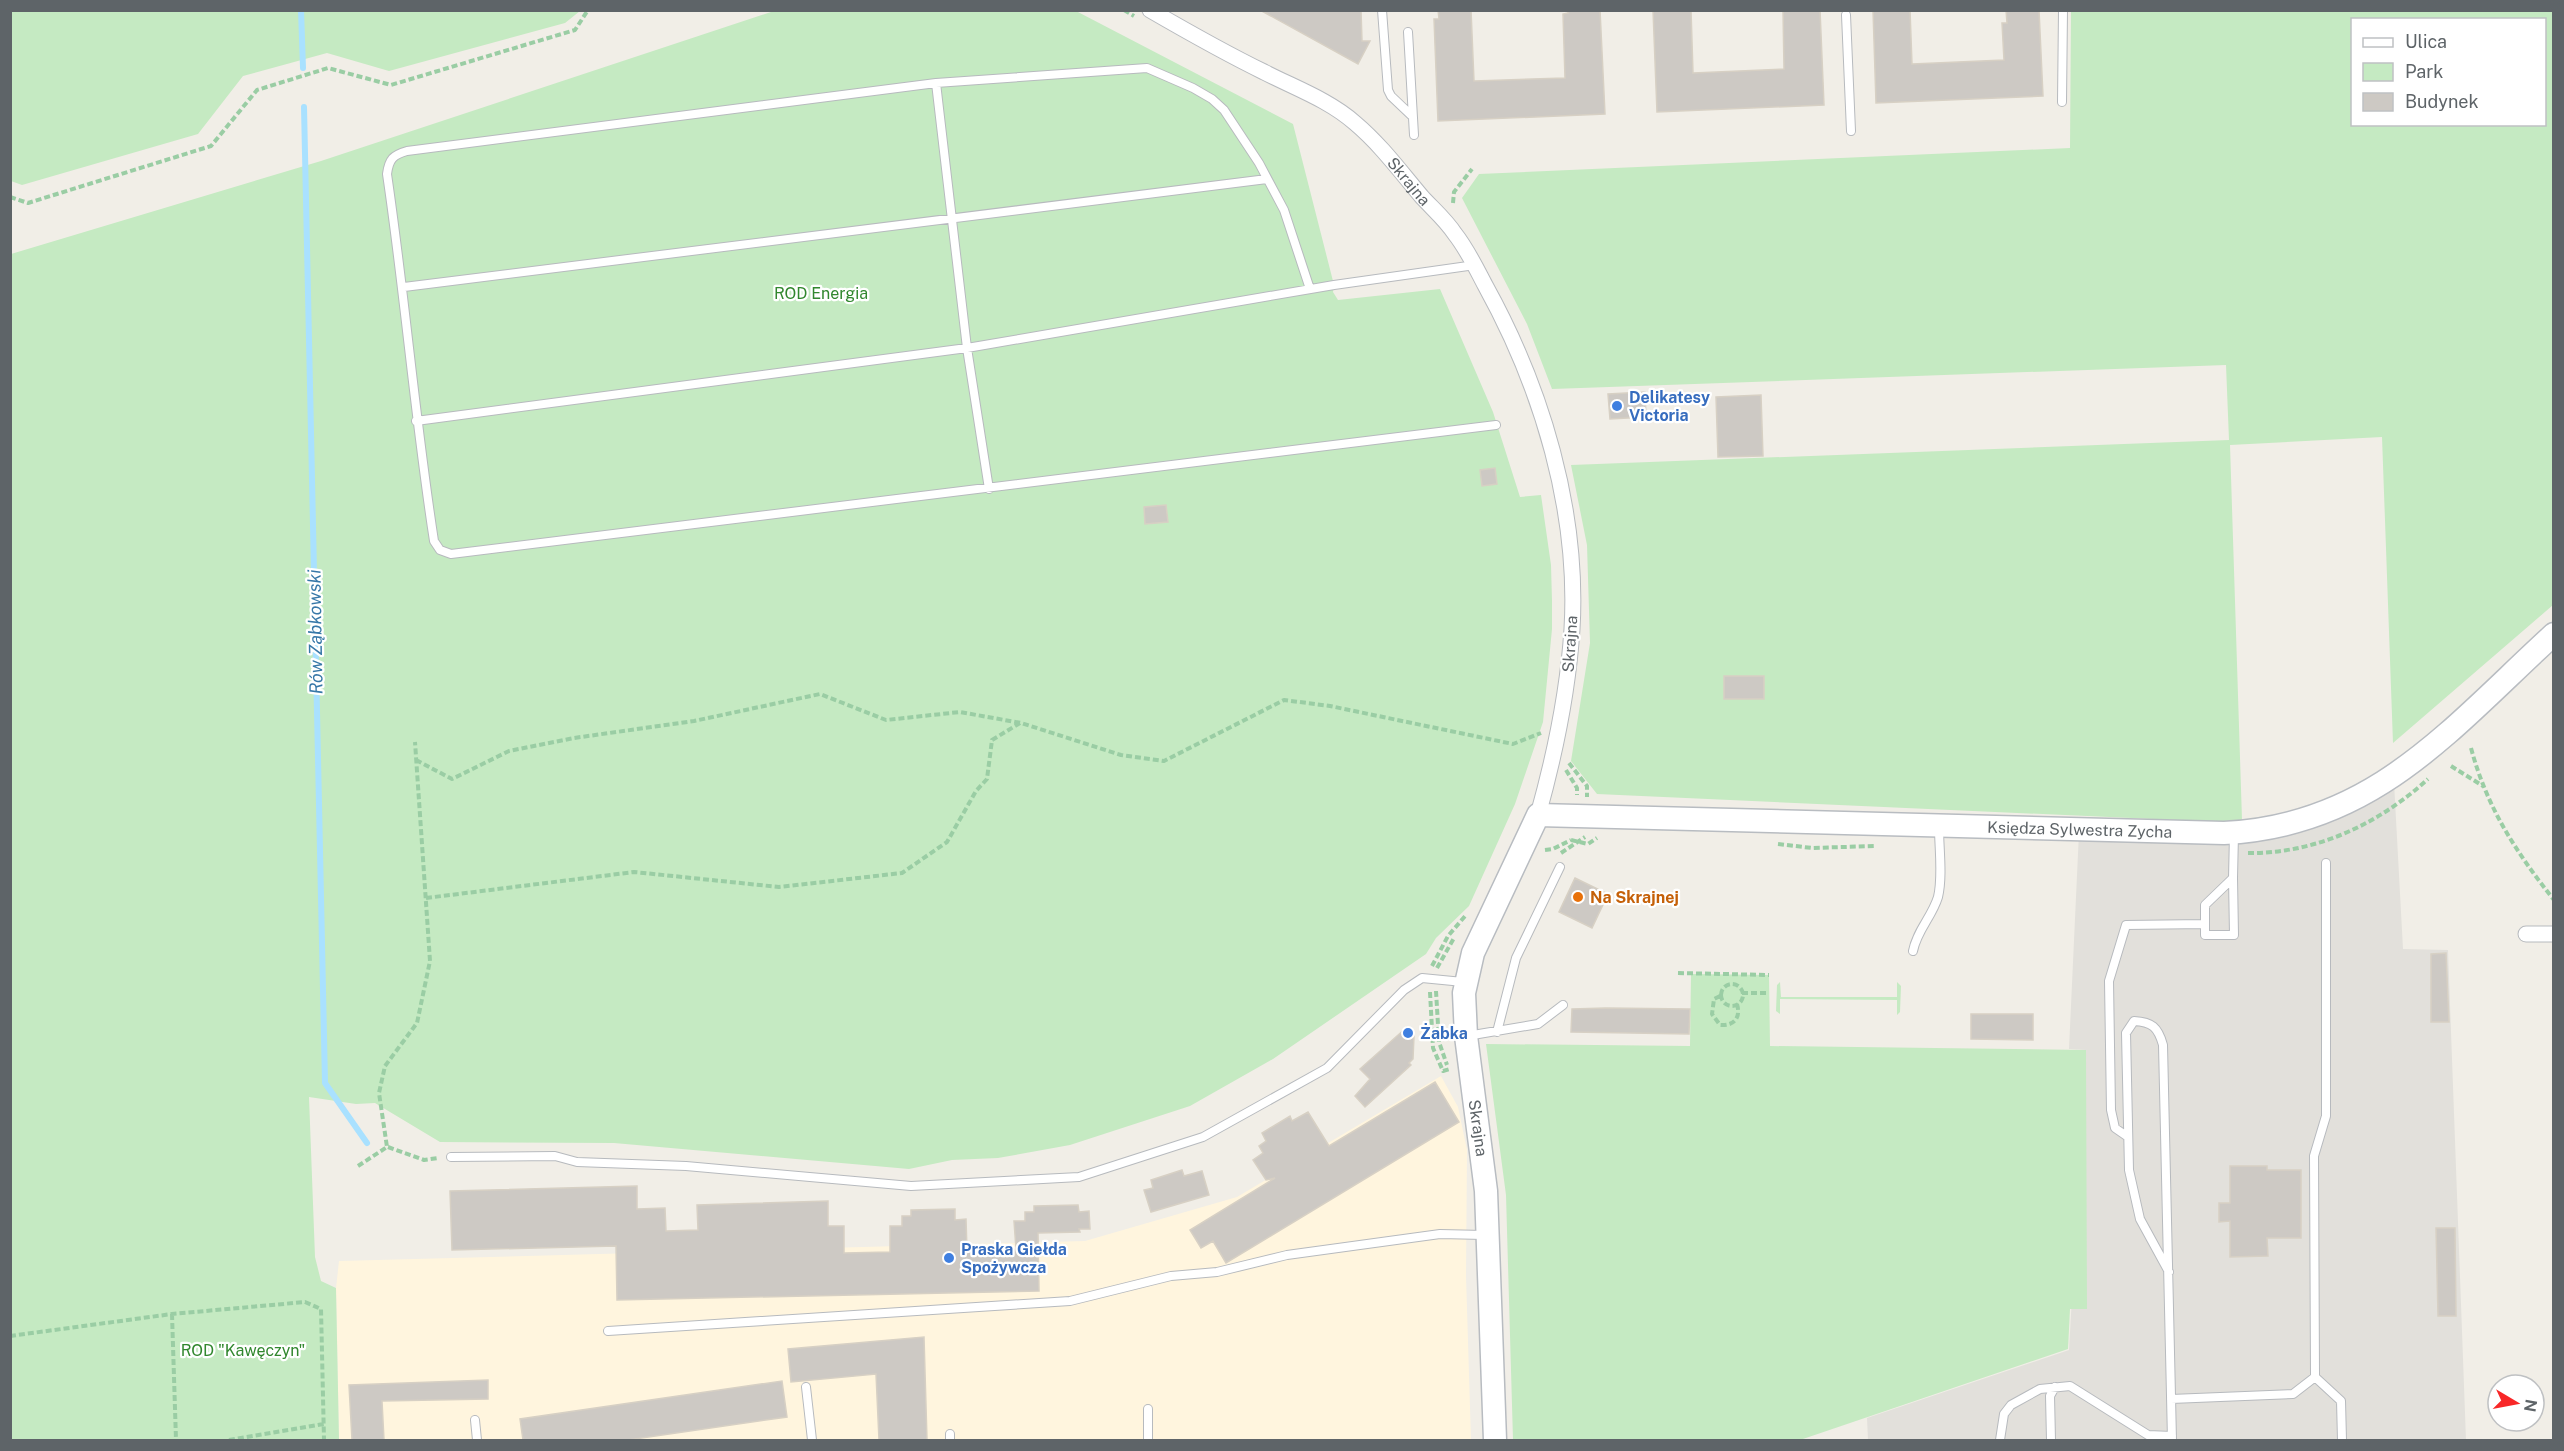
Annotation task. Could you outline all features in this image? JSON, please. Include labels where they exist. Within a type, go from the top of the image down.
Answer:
[{"type":"street","name":"Skrajna","points":[[1150,10],[1251,66],[1319,99],[1356,123],[1389,155],[1455,234],[1475,266],[1513,339],[1538,401],[1555,465],[1568,534],[1572,587],[1569,663],[1558,744],[1538,815],[1473,953],[1465,982],[1466,1036],[1481,1146],[1487,1235],[1495,1440]]},
{"type":"street","name":"Księdza Sylwestra Zycha","points":[[1538,815],[2234,832],[2300,821],[2346,805],[2380,786],[2417,759],[2553,634]]},
{"type":"street","points":[[2526,934],[2553,934]]},
{"type":"lane","points":[[1382,10],[1388,90],[1411,115]]},
{"type":"lane","points":[[2062,102],[2063,10]]},
{"type":"lane","points":[[1846,15],[1851,131]]},
{"type":"lane","points":[[1408,32],[1411,115],[1414,135]]},
{"type":"lane","points":[[1310,289],[1284,210],[1224,110],[1212,99],[1163,73],[1147,68],[936,83],[395,154],[389,162],[387,174],[404,287],[416,422],[434,541],[440,550],[451,554],[989,489],[1496,424]]},
{"type":"lane","points":[[936,83],[967,348],[989,489]]},
{"type":"lane","points":[[404,287],[1267,179]]},
{"type":"lane","points":[[416,422],[967,348],[1310,289],[1475,266]]},
{"type":"lane","points":[[1913,951],[1916,935],[1930,916],[1938,896],[1939,825]]},
{"type":"lane","points":[[2233,878],[2205,905],[2205,935],[2234,935],[2234,832]]},
{"type":"lane","points":[[2326,862],[2326,1116],[2314,1156],[2315,1377],[2341,1401],[2342,1440]]},
{"type":"lane","points":[[1497,1032],[1516,958],[1560,867]]},
{"type":"lane","points":[[2128,1137],[2115,1128],[2111,1110],[2109,981],[2126,925],[2205,924]]},
{"type":"lane","points":[[451,1157],[555,1156],[577,1162],[686,1166],[911,1186],[1078,1177],[1214,1132],[1327,1068],[1404,990],[1422,978],[1465,982]]},
{"type":"lane","points":[[1466,1036],[1538,1024],[1563,1005]]},
{"type":"lane","points":[[2000,1440],[2004,1414],[2011,1405],[2040,1389],[2070,1386],[2148,1435],[2172,1438],[2169,1272],[2163,1045],[2159,1030],[2149,1022],[2134,1021],[2126,1033],[2129,1170],[2140,1219],[2169,1272]]},
{"type":"lane","points":[[608,1331],[1070,1301],[1172,1276],[1217,1272],[1287,1255],[1440,1234],[1487,1235]]},
{"type":"lane","points":[[2171,1399],[2293,1394],[2315,1377]]},
{"type":"lane","points":[[806,1387],[812,1440]]},
{"type":"lane","points":[[2051,1440],[2050,1396],[2055,1387]]},
{"type":"lane","points":[[1148,1408],[1148,1440]]},
{"type":"lane","points":[[476,1420],[477,1440]]},
{"type":"path","points":[[10,197],[28,203],[211,146],[257,90],[328,68],[391,85],[575,30],[588,10]]},
{"type":"path","points":[[416,760],[452,779],[508,751],[574,738],[694,721],[820,694],[886,720],[960,712],[1021,723],[1121,755],[1164,761],[1284,700],[1330,706],[1513,744],[1544,731],[1540,741]]},
{"type":"path","points":[[426,898],[634,872],[779,887],[902,873],[947,842],[976,791],[987,779],[992,740],[1021,723]]},
{"type":"path","points":[[387,1147],[379,1093],[385,1066],[417,1023],[430,961],[415,742]]},
{"type":"path","points":[[2471,748],[2484,786],[2516,852],[2553,900]]},
{"type":"path","points":[[2451,766],[2484,786]]},
{"type":"path","points":[[1556,855],[1567,851],[1586,837]]},
{"type":"path","points":[[1454,1080],[1440,1049],[1436,978],[1438,965],[1457,934],[1472,916]]},
{"type":"path","points":[[1678,973],[1769,975]]},
{"type":"path","points":[[1720,996],[1727,1005],[1737,1004],[1742,999],[1742,993],[1737,985],[1730,984],[1722,990],[1720,996],[1714,999],[1712,1014],[1720,1025],[1736,1021],[1739,1014],[1737,1004]]},
{"type":"path","points":[[1742,993],[1769,993]]},
{"type":"path","points":[[387,1147],[424,1160],[451,1157]]},
{"type":"path","points":[[358,1166],[387,1147]]},
{"type":"path","points":[[10,1336],[172,1314],[305,1302],[321,1309],[324,1440]]},
{"type":"path","points":[[172,1314],[176,1440]]},
{"type":"path","points":[[229,1440],[324,1424]]},
{"type":"shaded area","points":[[2394,782],[2403,949],[2448,950],[2466,1440],[1868,1440],[1867,1418],[2069,1350],[2086,1050],[2069,1049],[2079,832],[2235,835]]},
{"type":"shaded area","name":"Praska Giełda Spożywcza","points":[[1441,1076],[1458,1107],[1467,1150],[1466,1276],[1471,1440],[339,1440],[336,1288],[339,1261],[1085,1241],[1237,1197]]},
{"type":"green space","points":[[11,10],[580,11],[565,23],[389,71],[327,53],[243,76],[198,134],[22,185],[11,181]]},
{"type":"green space","points":[[774,11],[1076,11],[1293,124],[1334,285],[1333,292],[1338,300],[1440,289],[1493,412],[1520,497],[1541,495],[1551,565],[1552,629],[1543,722],[1515,804],[1469,906],[1436,938],[1426,954],[1273,1059],[1190,1106],[1070,1145],[998,1158],[952,1160],[909,1169],[614,1143],[440,1142],[375,1103],[356,1104],[309,1097],[315,1257],[321,1281],[336,1288],[339,1440],[11,1440],[11,254],[321,161]]},
{"type":"green space","points":[[2071,11],[2553,11],[2553,605],[2393,743],[2382,437],[2230,445],[2242,820],[2220,822],[1597,794],[1571,761],[1590,643],[1587,545],[1571,465],[2229,440],[2226,365],[1552,389],[1527,324],[1462,198],[1479,174],[2070,148]]},
{"type":"green space","points":[[1691,974],[1769,975],[1770,1046],[2086,1050],[2087,1309],[2070,1309],[2068,1349],[1800,1440],[1513,1440],[1506,1195],[1486,1044],[1690,1046]]},
{"type":"green space","points":[[1780,982],[1781,997],[1897,997],[1897,982],[1901,986],[1900,1012],[1897,1015],[1897,1000],[1780,999],[1780,1014],[1776,1011],[1777,985]]},
{"type":"building","points":[[1260,10],[1361,10],[1362,41],[1370,41],[1358,64]]},
{"type":"building","points":[[1438,10],[1471,10],[1474,81],[1565,78],[1563,14],[1568,13],[1568,10],[1600,10],[1605,114],[1438,121],[1434,19],[1439,19]]},
{"type":"building","points":[[1653,10],[1691,10],[1693,73],[1784,69],[1783,10],[1820,10],[1824,105],[1657,112]]},
{"type":"building","points":[[1873,10],[1910,10],[1912,64],[2004,60],[2002,23],[2007,23],[2006,10],[2039,10],[2043,96],[1876,103]]},
{"type":"building","points":[[1645,392],[1646,417],[1610,419],[1608,394]]},
{"type":"building","points":[[1761,395],[1763,456],[1718,457],[1716,397]]},
{"type":"building","points":[[1495,468],[1497,484],[1482,486],[1480,470]]},
{"type":"building","points":[[1166,505],[1168,522],[1145,524],[1144,507]]},
{"type":"building","points":[[1724,676],[1764,676],[1764,699],[1724,699]]},
{"type":"building","points":[[1575,878],[1608,894],[1592,928],[1559,912]]},
{"type":"building","points":[[2446,953],[2449,1022],[2431,1022],[2431,954]]},
{"type":"building","points":[[1572,1009],[1690,1009],[1689,1034],[1571,1032]]},
{"type":"building","points":[[1971,1014],[2033,1014],[2033,1040],[1971,1039]]},
{"type":"building","points":[[1407,1027],[1414,1036],[1413,1059],[1409,1063],[1411,1065],[1365,1107],[1355,1096],[1370,1079],[1360,1069]]},
{"type":"building","points":[[1435,1082],[1459,1122],[1226,1263],[1213,1241],[1201,1248],[1190,1230],[1275,1178],[1266,1180],[1253,1160],[1263,1153],[1259,1146],[1266,1141],[1262,1133],[1290,1116],[1292,1121],[1308,1112],[1329,1146]]},
{"type":"building","points":[[2230,1166],[2267,1166],[2267,1170],[2301,1170],[2301,1238],[2267,1238],[2268,1256],[2230,1257],[2230,1221],[2219,1222],[2219,1203],[2230,1203]]},
{"type":"building","points":[[1182,1170],[1184,1176],[1202,1171],[1209,1195],[1151,1212],[1144,1190],[1153,1188],[1151,1180]]},
{"type":"building","points":[[637,1186],[637,1209],[665,1208],[666,1231],[698,1230],[697,1205],[828,1201],[828,1226],[844,1226],[844,1253],[890,1252],[890,1226],[902,1226],[902,1216],[911,1216],[911,1210],[955,1209],[955,1220],[966,1219],[967,1251],[1016,1249],[1014,1221],[1025,1221],[1025,1212],[1034,1212],[1034,1206],[1078,1205],[1079,1212],[1089,1211],[1090,1229],[1079,1229],[1080,1232],[1038,1233],[1039,1291],[617,1300],[616,1246],[452,1250],[450,1191]]},
{"type":"building","points":[[2436,1228],[2455,1228],[2456,1316],[2438,1316]]},
{"type":"building","points":[[924,1337],[927,1440],[879,1440],[876,1374],[791,1382],[788,1349]]},
{"type":"building","points":[[488,1380],[488,1399],[382,1401],[384,1440],[352,1440],[349,1385]]},
{"type":"building","points":[[782,1381],[787,1417],[628,1440],[523,1440],[520,1419]]},
{"type":"waterway","name":"Rów Ząbkowski","points":[[301,10],[303,68]]},
{"type":"waterway","name":"Rów Ząbkowski","points":[[304,107],[325,1083],[367,1143]]},
{"type":"place","name":"Delikatesy Victoria","points":[[1617,406]]},
{"type":"place","name":"Na Skrajnej","points":[[1578,897]]},
{"type":"place","name":"Żabka","points":[[1408,1033]]},
{"type":"place","name":"Praska Giełda Spożywcza","points":[[949,1258]]},
{"type":"park label","name":"ROD Energia","points":[[821,293]]},
{"type":"park label","name":"ROD \"Kawęczyn\"","points":[[243,1350]]}]
